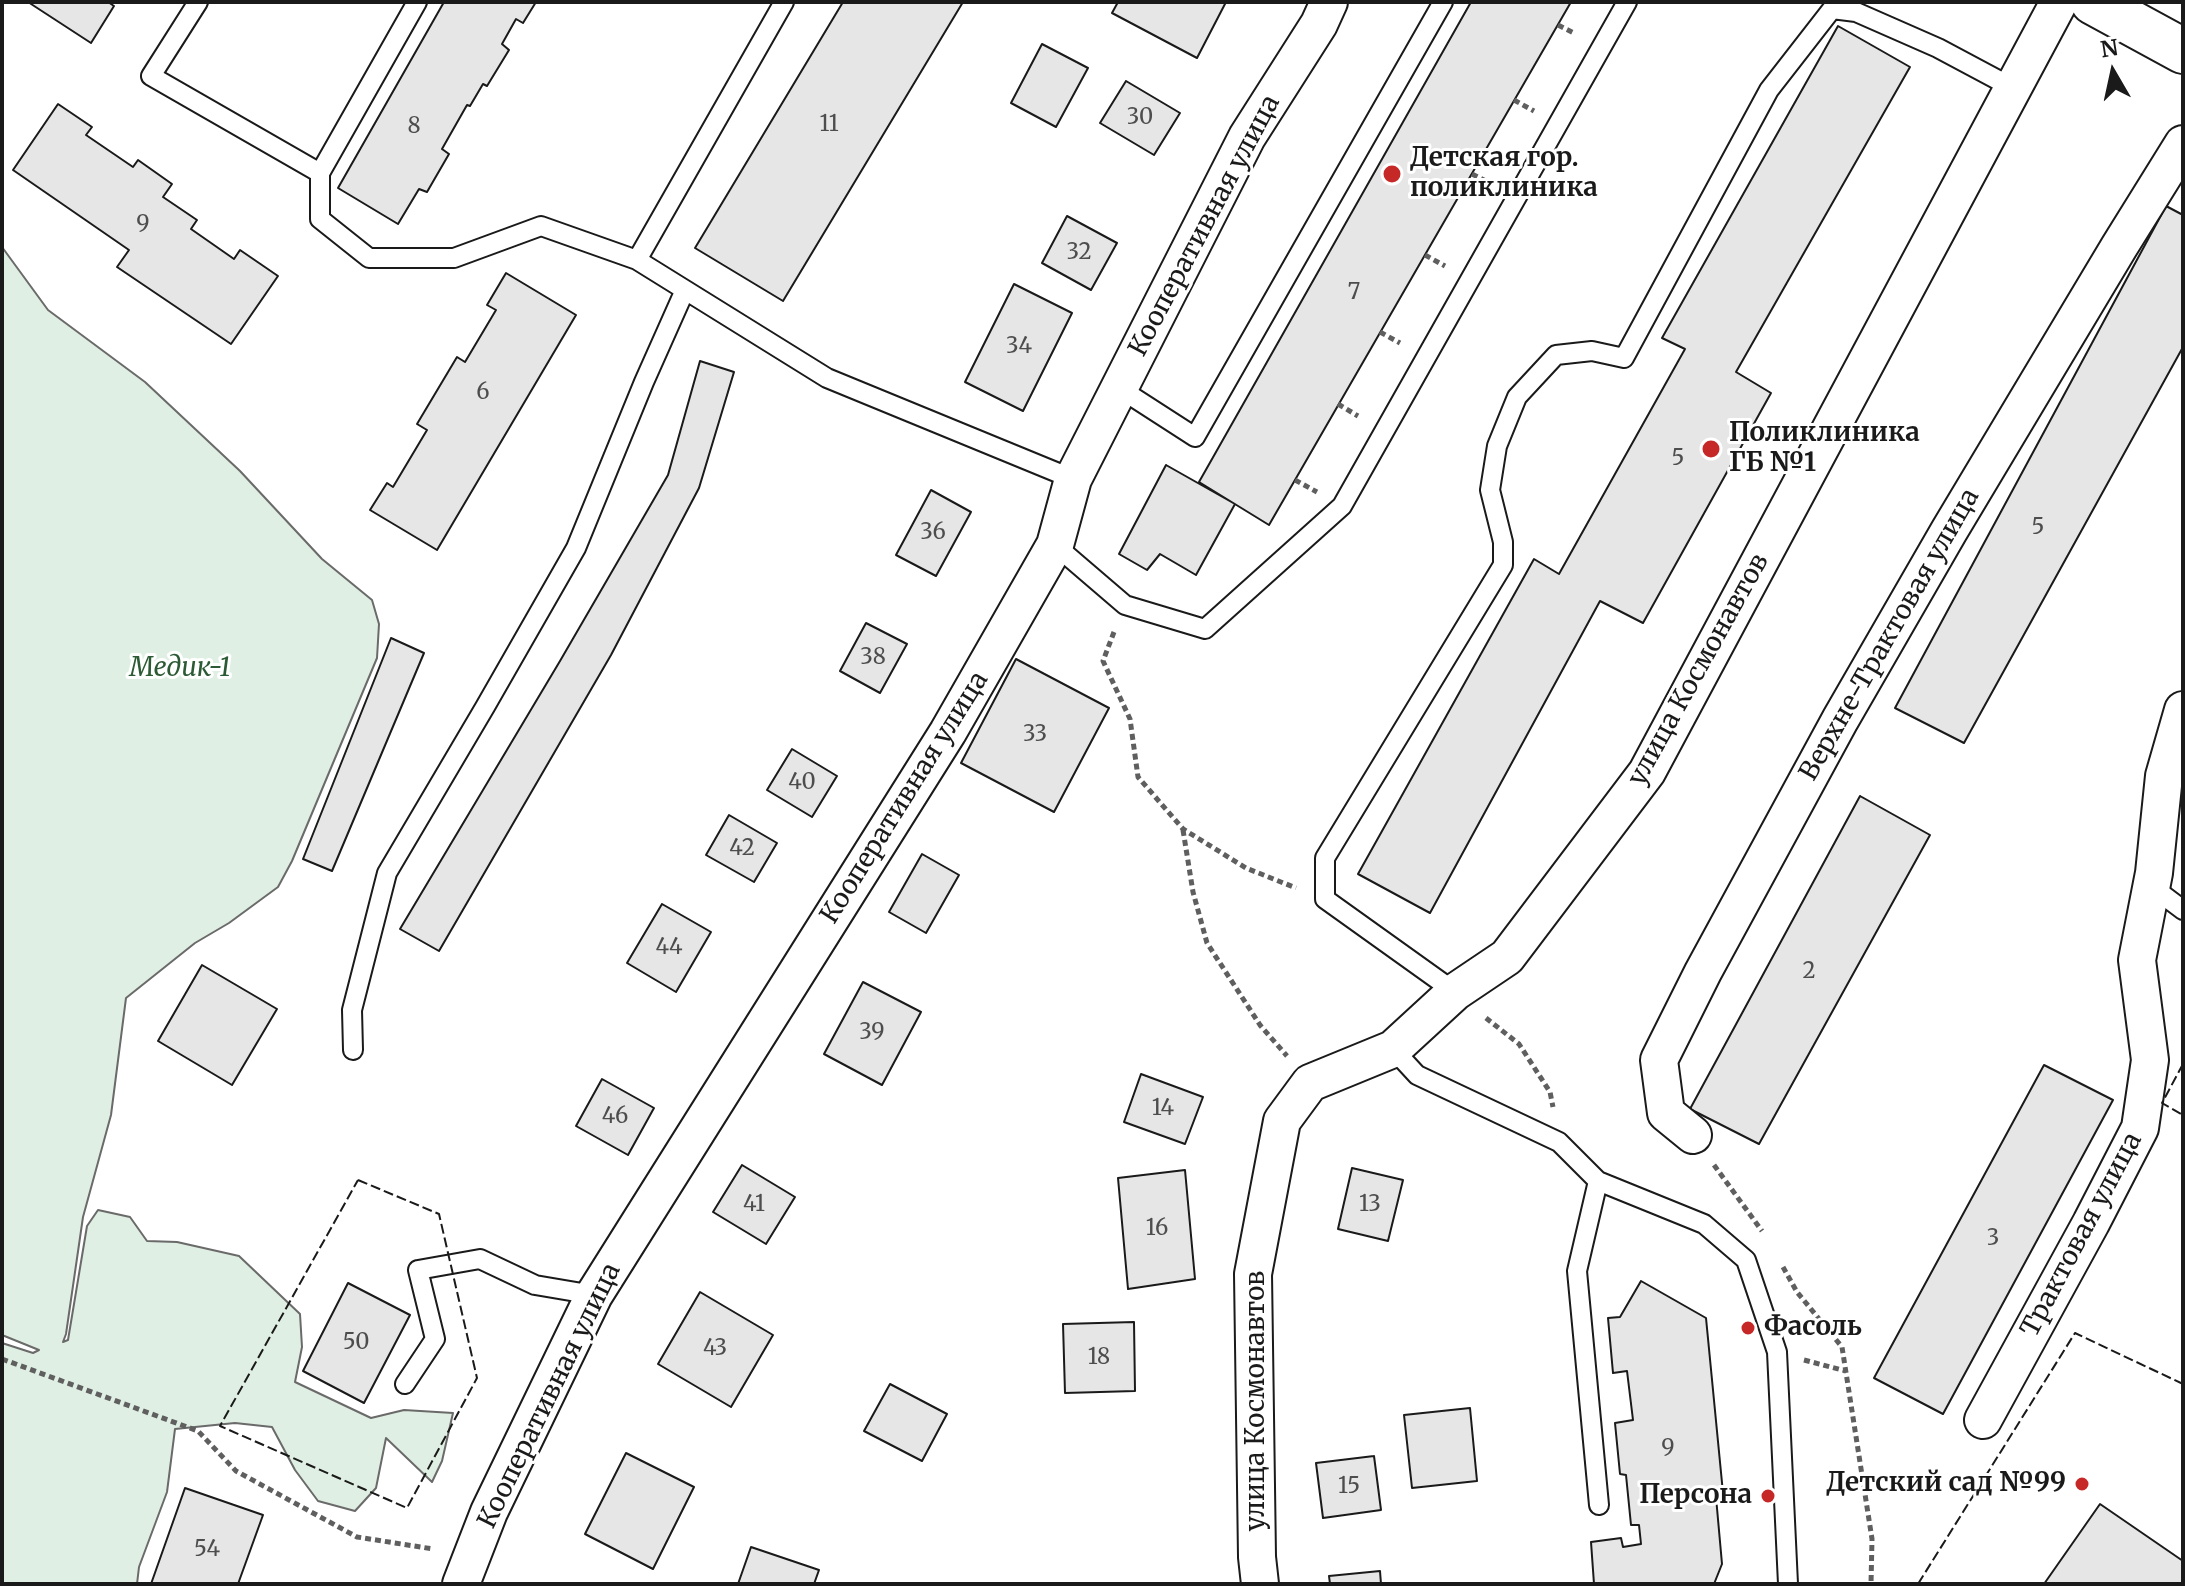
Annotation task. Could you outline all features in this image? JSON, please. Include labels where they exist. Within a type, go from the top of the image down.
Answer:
[{"type":"street","name":"Кооперативная улица","points":[[466,1570],[489,1512],[594,1295],[948,732],[1055,545],[1073,479],[1247,137],[1319,24],[1329,2]]},
{"type":"street","name":"улица Космонавтов","points":[[1260,1584],[1253,1274],[1282,1121],[1310,1083],[1393,1049],[1455,992],[1507,957],[1647,772],[2059,2]]},
{"type":"street","points":[[2093,2],[2183,51]]},
{"type":"street","name":"Верхне-Трактовая улица","points":[[1693,1135],[1666,1113],[1659,1060],[1703,972],[1840,720],[2070,328],[2183,144]]},
{"type":"street","name":"Трактовая улица","points":[[1983,1420],[2140,1128],[2150,1060],[2137,960],[2151,886],[2164,776],[2183,710]]},
{"type":"lane","points":[[198,2],[151,76],[320,173]]},
{"type":"lane","points":[[417,2],[320,173],[320,219],[369,258],[454,258],[541,226],[637,260],[827,378],[1073,479]]},
{"type":"lane","points":[[637,260],[784,2]]},
{"type":"lane","points":[[1119,388],[1195,437],[1443,2]]},
{"type":"lane","points":[[1055,545],[1125,605],[1205,629],[1342,506],[1627,2]]},
{"type":"lane","points":[[1455,992],[1325,899],[1325,858],[1503,565],[1503,542],[1490,490],[1497,446],[1517,397],[1556,355],[1592,351],[1624,358],[1769,90],[1832,9],[1856,12],[1938,48],[2013,88]]},
{"type":"lane","points":[[353,1050],[352,1010],[387,873],[576,548],[685,290]]},
{"type":"lane","points":[[2151,886],[2183,910]]},
{"type":"lane","points":[[1393,1049],[1417,1075],[1559,1142],[1598,1181],[1704,1224],[1746,1260],[1777,1352],[1788,1584]]},
{"type":"lane","points":[[1598,1181],[1577,1271],[1599,1505]]},
{"type":"lane","points":[[405,1384],[435,1339],[418,1270],[480,1259],[535,1285],[594,1295]]},
{"type":"path","points":[[1125,605],[1103,661],[1130,719],[1138,777],[1183,829],[1246,868],[1325,899]]},
{"type":"path","points":[[1183,829],[1193,892],[1207,943],[1260,1025],[1310,1083]]},
{"type":"path","points":[[1455,992],[1519,1044],[1550,1092],[1559,1142]]},
{"type":"path","points":[[1693,1135],[1766,1237]]},
{"type":"path","points":[[1781,1265],[1797,1292],[1842,1347],[1872,1539],[1871,1584]]},
{"type":"path","points":[[1777,1352],[1846,1371]]},
{"type":"path","points":[[2,1359],[198,1431],[236,1471],[357,1537],[466,1570]]},
{"type":"green space","name":"Медик-1","points":[[2,247],[48,310],[145,382],[240,471],[322,559],[372,600],[379,624],[377,658],[292,861],[278,887],[229,923],[195,943],[126,998],[111,1115],[83,1217],[63,1342],[68,1340],[87,1226],[98,1210],[130,1217],[147,1241],[177,1242],[239,1256],[300,1314],[302,1347],[295,1382],[371,1418],[404,1410],[453,1413],[442,1461],[432,1482],[386,1438],[376,1488],[355,1511],[318,1501],[295,1470],[272,1427],[235,1423],[175,1429],[167,1492],[139,1567],[137,1584],[2,1584],[2,1343],[33,1353],[39,1350],[2,1335]]},
{"type":"building","points":[[28,2],[108,2],[114,6],[91,43]]},
{"type":"building","points":[[444,2],[536,2],[523,23],[516,19],[502,44],[509,50],[487,86],[483,84],[470,106],[467,105],[442,149],[449,154],[427,192],[419,189],[398,224],[338,188]]},
{"type":"building","points":[[843,2],[963,2],[783,301],[695,248]]},
{"type":"building","points":[[1118,2],[1226,2],[1197,58],[1112,13]]},
{"type":"building","points":[[1471,2],[1571,2],[1269,525],[1199,482]]},
{"type":"building","points":[[1838,26],[1910,67],[1736,372],[1771,393],[1643,623],[1600,601],[1430,913],[1358,874],[1534,559],[1559,574],[1685,349],[1662,338]]},
{"type":"building","points":[[1042,44],[1088,68],[1056,127],[1011,103]]},
{"type":"building","points":[[1126,81],[1180,113],[1154,155],[1100,123]]},
{"type":"building","points":[[58,104],[92,127],[86,135],[133,167],[138,160],[172,184],[163,197],[197,220],[191,229],[234,259],[240,250],[278,276],[231,344],[117,267],[129,250],[13,170]]},
{"type":"building","points":[[2166,206],[2183,215],[2183,347],[1964,743],[1895,708]]},
{"type":"building","points":[[1067,216],[1117,243],[1091,290],[1042,263]]},
{"type":"building","points":[[506,273],[576,315],[437,550],[370,510],[387,483],[393,487],[427,430],[417,424],[457,357],[465,362],[496,310],[487,305]]},
{"type":"building","points":[[1014,284],[1072,313],[1023,411],[965,382]]},
{"type":"building","points":[[700,361],[734,372],[699,488],[611,655],[439,951],[400,929],[668,475]]},
{"type":"building","points":[[1166,465],[1235,504],[1196,575],[1160,554],[1147,570],[1119,554]]},
{"type":"building","points":[[931,490],[971,512],[936,576],[896,555]]},
{"type":"building","points":[[866,623],[907,644],[880,693],[840,671]]},
{"type":"building","points":[[391,638],[424,653],[332,871],[303,859]]},
{"type":"building","points":[[1016,659],[1109,708],[1054,812],[961,763]]},
{"type":"building","points":[[792,749],[837,776],[812,817],[767,790]]},
{"type":"building","points":[[1860,796],[1930,835],[1759,1144],[1690,1109]]},
{"type":"building","points":[[729,815],[777,843],[754,882],[706,855]]},
{"type":"building","points":[[922,854],[959,875],[926,933],[889,912]]},
{"type":"building","points":[[662,904],[711,932],[676,992],[627,963]]},
{"type":"building","points":[[202,965],[277,1009],[232,1085],[158,1041]]},
{"type":"building","points":[[863,982],[921,1012],[882,1085],[824,1054]]},
{"type":"building","points":[[2044,1065],[2113,1100],[1943,1414],[1874,1378]]},
{"type":"building","points":[[1141,1074],[1203,1097],[1185,1144],[1124,1122]]},
{"type":"building","points":[[602,1079],[654,1108],[628,1155],[576,1126]]},
{"type":"building","points":[[742,1165],[795,1197],[766,1244],[713,1212]]},
{"type":"building","points":[[1352,1168],[1403,1180],[1388,1241],[1338,1229]]},
{"type":"building","points":[[1185,1170],[1195,1279],[1128,1289],[1118,1178]]},
{"type":"building","points":[[1641,1281],[1706,1318],[1723,1493],[1716,1497],[1722,1564],[1714,1584],[1594,1584],[1591,1542],[1621,1538],[1623,1547],[1641,1544],[1639,1525],[1631,1525],[1626,1475],[1620,1474],[1615,1423],[1633,1420],[1627,1371],[1613,1373],[1608,1318],[1620,1317]]},
{"type":"building","points":[[348,1283],[410,1315],[364,1403],[303,1371]]},
{"type":"building","points":[[700,1292],[773,1335],[731,1407],[658,1364]]},
{"type":"building","points":[[1134,1322],[1135,1391],[1065,1393],[1063,1324]]},
{"type":"building","points":[[890,1384],[947,1414],[922,1461],[864,1431]]},
{"type":"building","points":[[1470,1408],[1477,1481],[1412,1488],[1404,1415]]},
{"type":"building","points":[[626,1453],[694,1487],[653,1569],[585,1534]]},
{"type":"building","points":[[1374,1456],[1381,1510],[1323,1518],[1316,1463]]},
{"type":"building","points":[[185,1488],[263,1515],[238,1584],[151,1584]]},
{"type":"building","points":[[2100,1504],[2183,1561],[2183,1584],[2044,1584]]},
{"type":"building","points":[[751,1547],[819,1570],[814,1584],[738,1584]]},
{"type":"building","points":[[1380,1571],[1381,1584],[1330,1584],[1329,1576]]},
{"type":"fence","points":[[2183,1064],[2162,1103],[2183,1115]]},
{"type":"fence","points":[[358,1180],[439,1214],[477,1378],[407,1508],[220,1426],[358,1180]]},
{"type":"fence","points":[[1918,1584],[2075,1333],[2183,1384]]},
{"type":"place","name":"Детская гор. поликлиника","points":[[1392,174]]},
{"type":"place","name":"Поликлиника ГБ №1","points":[[1711,449]]},
{"type":"place","name":"Фасоль","points":[[1748,1328]]},
{"type":"place","name":"Детский сад №99","points":[[2082,1484]]},
{"type":"place","name":"Персона","points":[[1768,1496]]}]
